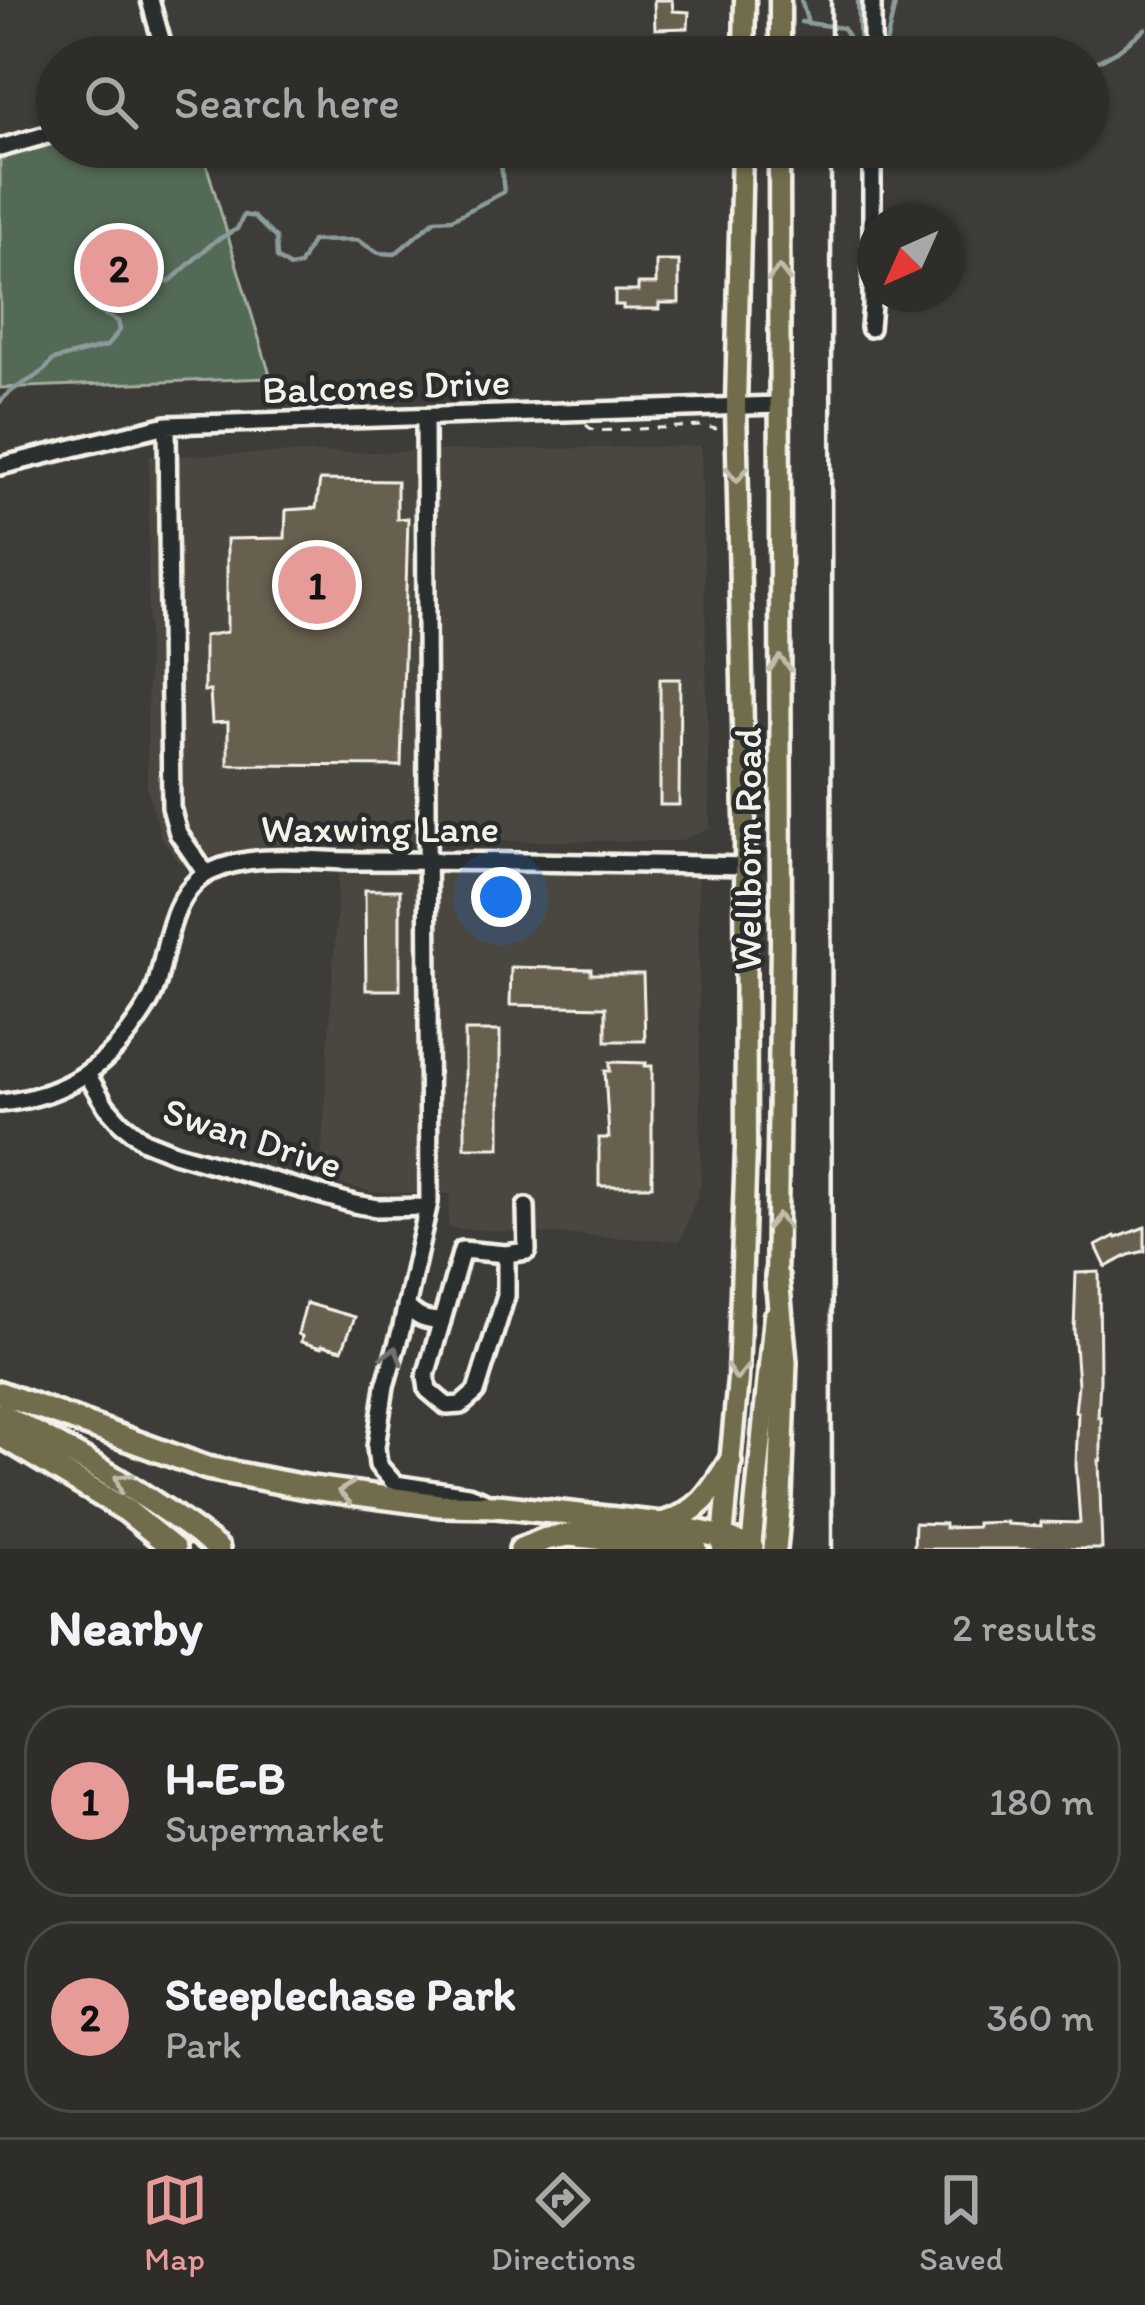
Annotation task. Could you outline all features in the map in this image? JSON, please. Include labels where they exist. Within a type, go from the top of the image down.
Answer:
[{"type":"highway","points":[[776,1549],[785,1362],[777,1277]]},
{"type":"highway","points":[[0,1394],[207,1468],[395,1499],[662,1524],[752,1548]]},
{"type":"highway","points":[[0,1414],[102,1468],[218,1549]]},
{"type":"highway","points":[[0,1435],[127,1511],[174,1549]]},
{"type":"highway","points":[[662,1524],[698,1507],[730,1462]]},
{"type":"highway","points":[[127,1511],[165,1549]]},
{"type":"highway","points":[[521,1549],[570,1535],[696,1549]]},
{"type":"main road","points":[[745,36],[746,0]]},
{"type":"main road","points":[[780,0],[780,36]]},
{"type":"main road","name":"Wellborn Road","points":[[722,1543],[738,1379],[746,1148],[736,406],[742,168]]},
{"type":"main road","name":"Wellborn Road","points":[[752,1548],[777,1277],[779,168]]},
{"type":"street","points":[[150,0],[160,36]]},
{"type":"street","points":[[872,0],[872,36]]},
{"type":"street","points":[[1,143],[36,137]]},
{"type":"street","points":[[870,328],[872,168]]},
{"type":"street","name":"Balcones Drive","points":[[0,466],[166,425],[778,405]]},
{"type":"street","points":[[425,418],[428,1207],[379,1415],[376,1447],[378,1465],[395,1484],[468,1495],[497,1506]]},
{"type":"street","points":[[0,1103],[39,1098],[86,1074],[115,1051],[148,1005],[169,929],[183,901],[206,874],[178,833],[171,807],[166,425]]},
{"type":"street","name":"Waxwing Lane","points":[[206,874],[243,860],[745,866]]},
{"type":"street","name":"Swan Drive","points":[[86,1074],[121,1123],[144,1141],[174,1154],[354,1204],[428,1207]]},
{"type":"street","points":[[506,1254],[506,1296],[476,1392],[461,1405],[447,1406],[428,1390],[426,1376],[462,1250],[527,1251],[526,1207]]},
{"type":"street","points":[[404,1311],[427,1321],[442,1321]]},
{"type":"path","points":[[571,412],[594,431],[717,429]]},
{"type":"shaded area","points":[[701,446],[710,828],[680,841],[277,844],[178,862],[161,837],[147,789],[149,456]]},
{"type":"shaded area","points":[[339,871],[698,874],[701,1185],[680,1241],[448,1228],[450,1194],[371,1192],[320,1178]]},
{"type":"green space","points":[[36,149],[36,168],[207,168],[271,378],[0,388],[0,159]]},
{"type":"building","points":[[654,0],[672,0],[673,11],[689,12],[688,28],[655,29]]},
{"type":"building","points":[[656,261],[679,261],[679,303],[659,303],[659,309],[615,305],[615,291],[638,291],[638,284],[656,284]]},
{"type":"building","points":[[320,480],[397,481],[397,519],[408,518],[401,766],[228,765],[228,722],[212,723],[210,691],[204,691],[204,636],[227,632],[227,539],[285,538],[286,510],[316,508]]},
{"type":"building","points":[[660,679],[680,679],[679,805],[660,805]]},
{"type":"building","points":[[365,890],[400,890],[400,990],[366,990]]},
{"type":"building","points":[[511,967],[643,974],[645,1041],[606,1041],[606,1007],[510,1005]]},
{"type":"building","points":[[465,1031],[500,1031],[500,1148],[465,1148]]},
{"type":"building","points":[[610,1062],[652,1066],[652,1186],[599,1186],[599,1138],[609,1138],[605,1071],[610,1071]]},
{"type":"building","points":[[1145,1227],[1145,1251],[1106,1267],[1096,1246]]},
{"type":"building","points":[[1099,1272],[1102,1549],[914,1549],[915,1523],[945,1524],[945,1528],[977,1527],[977,1523],[1080,1523],[1076,1273]]},
{"type":"building","points":[[306,1303],[355,1317],[342,1350],[301,1342],[298,1334]]},
{"type":"waterway","points":[[801,0],[808,23]]},
{"type":"waterway","points":[[858,0],[860,36]]},
{"type":"waterway","points":[[888,36],[896,0]]},
{"type":"waterway","points":[[801,22],[843,28],[848,36]]},
{"type":"waterway","points":[[1109,55],[1145,29]]},
{"type":"waterway","points":[[0,402],[53,360],[107,346],[120,330],[118,321],[97,311],[93,303],[106,275],[150,276],[169,282],[215,241],[237,229],[244,215],[254,217],[276,238],[277,258],[290,267],[300,265],[312,241],[357,240],[379,253],[395,254],[435,220],[452,219],[504,192],[501,168]]},
{"type":"railway","points":[[831,0],[831,36]]},
{"type":"railway","points":[[831,168],[832,1549]]},
{"type":"place","name":"Steeplechase Park","points":[[119,268]]},
{"type":"place","name":"H-E-B","points":[[317,585]]}]
